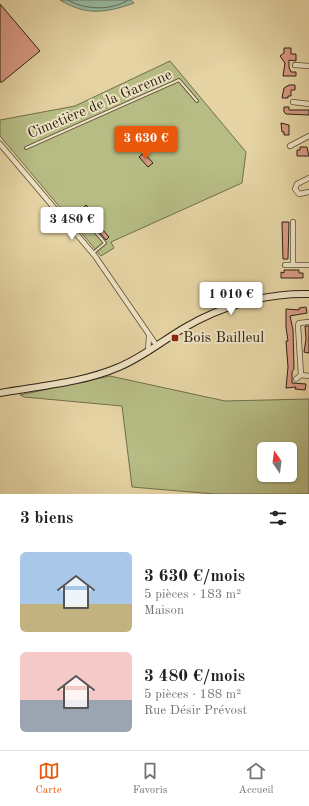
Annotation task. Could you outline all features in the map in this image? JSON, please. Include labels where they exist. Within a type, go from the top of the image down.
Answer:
[{"type":"street","points":[[295,65],[309,66]]},
{"type":"street","points":[[293,102],[309,104]]},
{"type":"street","points":[[290,146],[309,136]]},
{"type":"street","points":[[0,144],[93,253],[156,346]]},
{"type":"street","points":[[309,178],[297,184],[294,189],[299,194],[309,192]]},
{"type":"street","points":[[293,222],[293,265]]},
{"type":"street","points":[[285,265],[309,265]]},
{"type":"street","points":[[0,393],[106,372],[130,362],[184,328],[228,307],[258,299],[309,294]]},
{"type":"street","points":[[301,375],[297,322],[309,322]]},
{"type":"street","points":[[148,352],[149,334]]},
{"type":"street","points":[[296,379],[301,375],[309,376]]},
{"type":"lane","name":"Cimetière de la Garenne","points":[[26,148],[179,80],[197,101]]},
{"type":"lane","points":[[74,231],[86,221],[105,243],[93,253]]},
{"type":"shaded area","points":[[170,61],[246,152],[242,183],[111,242],[114,248],[101,256],[0,136],[0,120],[75,106]]},
{"type":"shaded area","points":[[110,376],[225,401],[309,399],[309,494],[215,494],[132,487],[122,406],[24,397],[20,395]]},
{"type":"water","points":[[60,0],[131,0],[134,3],[105,11],[87,11],[69,5]]},
{"type":"building","points":[[0,4],[40,51],[2,82],[0,82]]},
{"type":"building","points":[[284,48],[291,48],[291,54],[296,54],[296,61],[289,60],[289,67],[291,72],[296,72],[296,76],[283,76],[285,63],[280,56],[284,53]]},
{"type":"building","points":[[289,85],[295,85],[295,90],[291,90],[291,96],[288,96],[288,98],[282,98],[284,88]]},
{"type":"building","points":[[284,107],[289,107],[289,110],[309,110],[309,115],[286,114],[284,112]]},
{"type":"building","points":[[281,123],[289,125],[289,135],[284,135],[284,132],[282,132]]},
{"type":"building","points":[[300,147],[307,147],[309,156],[297,156],[297,150],[300,150]]},
{"type":"building","points":[[144,153],[153,163],[148,167],[139,157]]},
{"type":"building","points":[[86,205],[99,220],[97,223],[109,237],[106,240],[91,223],[94,221],[83,208]]},
{"type":"building","points":[[282,222],[289,222],[288,259],[283,259]]},
{"type":"building","points":[[284,270],[299,270],[299,273],[303,273],[303,278],[281,278],[281,272],[284,273]]},
{"type":"building","points":[[306,307],[307,313],[290,316],[293,330],[294,369],[292,372],[292,383],[306,384],[305,390],[295,389],[296,387],[286,388],[288,367],[286,341],[288,341],[286,309],[299,310],[299,308]]},
{"type":"building","points":[[305,326],[309,326],[309,353],[304,352],[306,339]]},
{"type":"place","name":"Bois Bailleul","points":[[175,338]]}]
